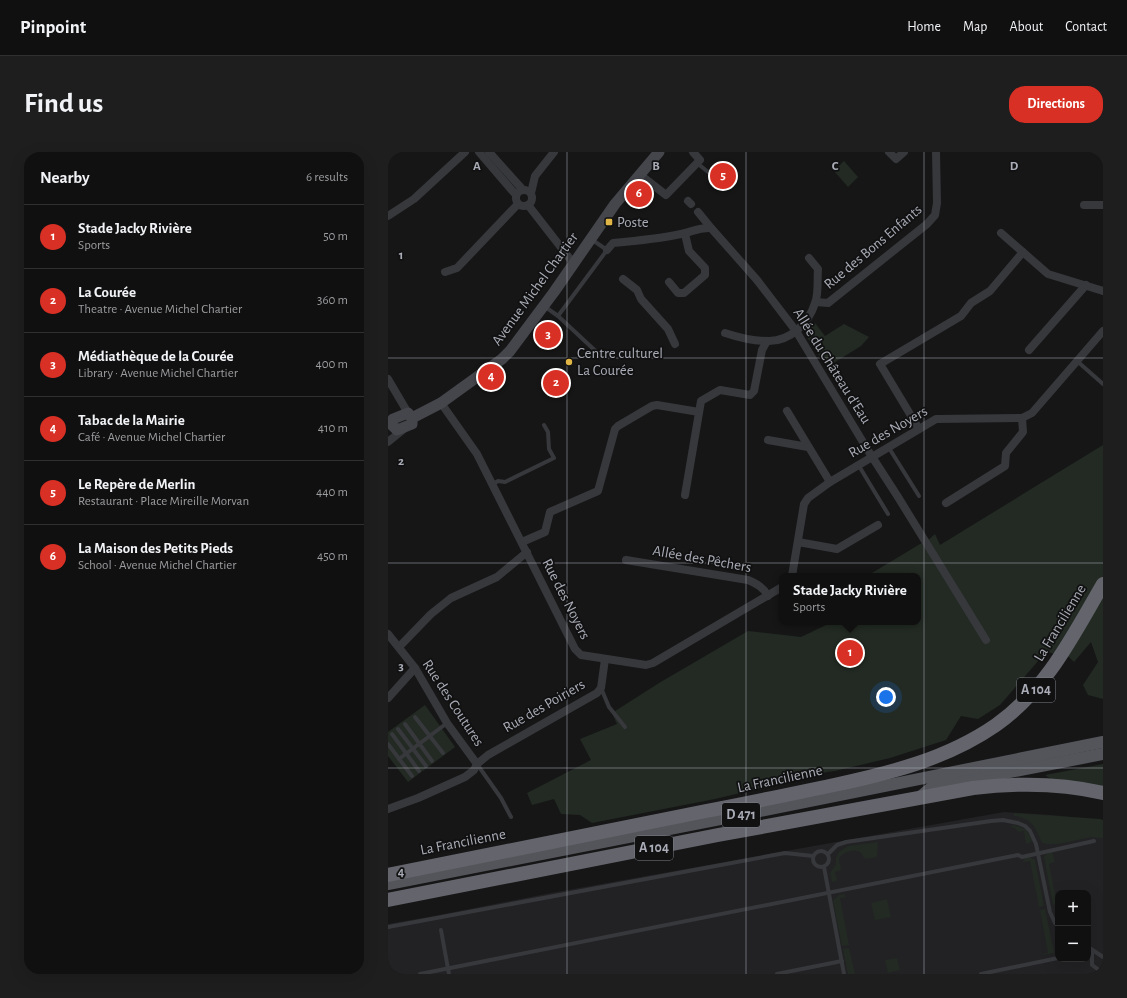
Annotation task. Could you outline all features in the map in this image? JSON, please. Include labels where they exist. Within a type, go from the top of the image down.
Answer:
[{"type":"highway","name":"La Francilienne","points":[[388,875],[806,791],[894,771],[932,759],[968,742],[996,725],[1033,693],[1053,668],[1103,584]]},
{"type":"highway","points":[[920,797],[973,788],[1005,785],[1054,786],[1103,793]]},
{"type":"highway","name":"A 104","points":[[388,900],[920,797]]},
{"type":"main road","name":"Avenue Michel Chartier","points":[[408,419],[441,403],[510,352],[574,264],[615,204],[659,152]]},
{"type":"main road","points":[[390,422],[397,430],[408,419]]},
{"type":"main road","name":"D 471","points":[[388,884],[1103,742]]},
{"type":"main road","points":[[920,797],[932,787],[1103,754]]},
{"type":"street","points":[[388,216],[414,199],[464,152]]},
{"type":"street","points":[[479,152],[516,195]]},
{"type":"street","points":[[489,152],[527,191],[532,199],[528,206]]},
{"type":"street","points":[[527,191],[554,152]]},
{"type":"street","points":[[639,174],[666,195],[700,160],[693,152]]},
{"type":"street","points":[[889,152],[896,159],[904,152]]},
{"type":"street","name":"Rue des Bons Enfants","points":[[816,302],[828,303],[927,224],[935,214],[937,204],[936,152]]},
{"type":"street","points":[[527,191],[519,191],[515,200],[522,206],[528,206]]},
{"type":"street","points":[[445,272],[457,268],[518,204]]},
{"type":"street","points":[[1084,205],[1103,205]]},
{"type":"street","points":[[528,206],[574,264]]},
{"type":"street","name":"Allée du Château d'Eau","points":[[698,212],[757,280],[796,331],[872,458],[898,497],[986,640]]},
{"type":"street","points":[[607,250],[613,243],[650,240],[685,234],[703,227],[711,228]]},
{"type":"street","points":[[1001,232],[1048,274],[1103,291]]},
{"type":"street","points":[[669,282],[678,293],[684,293],[705,275],[705,268],[690,251],[685,234]]},
{"type":"street","points":[[919,429],[880,364],[961,316],[971,303],[990,291],[1023,252]]},
{"type":"street","name":"Rue des Bons Enfants","points":[[725,333],[766,341],[776,341],[796,331],[805,323],[816,302],[818,269],[809,258]]},
{"type":"street","points":[[623,279],[637,290],[641,299],[668,329],[675,344]]},
{"type":"street","points":[[1029,350],[1086,285]]},
{"type":"street","points":[[946,503],[1005,466],[1006,453],[1023,432],[1022,418],[1032,413],[1103,331]]},
{"type":"street","points":[[685,495],[701,401],[720,390],[750,395],[754,391],[762,350],[766,341]]},
{"type":"street","points":[[388,379],[408,419],[388,442]]},
{"type":"street","name":"Rue des Noyers","points":[[441,403],[478,454],[507,515],[575,649],[581,655],[646,665],[653,663],[779,589]]},
{"type":"street","points":[[522,542],[545,532],[550,512],[598,491],[615,429],[618,426],[652,406],[658,405],[699,412]]},
{"type":"street","points":[[787,410],[830,482]]},
{"type":"street","name":"Rue des Noyers","points":[[793,573],[804,504],[808,498],[830,482],[936,419],[1022,418]]},
{"type":"street","points":[[768,440],[808,447]]},
{"type":"street","points":[[798,542],[837,549],[878,525]]},
{"type":"street","points":[[399,647],[431,614],[451,598],[497,577],[527,552]]},
{"type":"street","name":"Allée des Pêchers","points":[[626,560],[748,580],[757,584],[768,596]]},
{"type":"street","name":"Rue des Coutures","points":[[388,634],[415,668],[447,723],[477,764],[474,770],[465,777],[418,798],[388,809]]},
{"type":"street","name":"Rue des Poiriers","points":[[477,764],[488,755],[597,693],[601,688],[605,659]]},
{"type":"street","points":[[388,698],[415,668]]},
{"type":"lane","points":[[697,163],[712,176]]},
{"type":"lane","points":[[558,316],[607,250],[591,239]]},
{"type":"lane","points":[[544,306],[558,316],[602,357]]},
{"type":"lane","points":[[1077,361],[1103,384]]},
{"type":"lane","points":[[493,484],[498,481],[505,482],[554,458],[549,448],[548,432],[544,425]]},
{"type":"lane","points":[[889,448],[919,496]]},
{"type":"lane","points":[[859,466],[888,514]]},
{"type":"lane","points":[[601,688],[609,707],[625,727]]},
{"type":"lane","points":[[415,717],[443,753]]},
{"type":"lane","points":[[399,759],[447,723]]},
{"type":"lane","points":[[405,724],[432,761]]},
{"type":"lane","points":[[398,729],[426,766]]},
{"type":"lane","points":[[392,734],[419,771]]},
{"type":"lane","points":[[388,744],[412,776]]},
{"type":"lane","points":[[477,764],[501,798],[511,818]]},
{"type":"lane","points":[[828,854],[838,845],[846,842],[991,821],[1003,820],[1018,823],[1025,826],[1035,839],[1050,912],[1055,923]]},
{"type":"lane","points":[[420,974],[1018,855],[1022,857],[1094,841]]},
{"type":"lane","points":[[813,856],[818,851],[824,851],[828,854]]},
{"type":"lane","points":[[388,927],[785,853],[813,856]]},
{"type":"lane","points":[[824,867],[829,861],[828,854]]},
{"type":"lane","points":[[813,856],[813,861],[816,866],[824,867]]},
{"type":"lane","points":[[824,867],[844,974]]},
{"type":"lane","points":[[441,930],[449,974]]},
{"type":"lane","points":[[1091,950],[1103,957]]},
{"type":"lane","points":[[982,974],[1055,959]]},
{"type":"lane","points":[[1091,960],[1092,965],[1103,973]]},
{"type":"lane","points":[[777,974],[842,962]]},
{"type":"shaded area","points":[[844,161],[858,177],[848,187],[834,171]]},
{"type":"shaded area","points":[[815,323],[825,336],[844,324],[869,337],[861,346],[827,367],[805,334]]},
{"type":"shaded area","points":[[1103,445],[1103,699],[1088,695],[1083,685],[1098,662],[1091,642],[1074,662],[1069,657],[1046,652],[1000,705],[978,719],[961,716],[946,740],[890,758],[715,799],[592,823],[580,815],[561,814],[554,799],[532,805],[527,793],[591,760],[580,739],[617,724],[612,713],[659,683],[748,631],[801,637],[826,625],[921,625],[921,573],[872,573],[927,541],[935,534],[940,545]]},
{"type":"shaded area","points":[[425,705],[455,747],[408,782],[388,756],[388,732]]},
{"type":"shaded area","points":[[1103,764],[1103,787],[1051,779],[1045,775]]},
{"type":"shaded area","points":[[1004,812],[1103,820],[1103,974],[388,974],[388,924],[551,893]]},
{"type":"shaded area","points":[[1014,813],[1100,819],[1103,820],[1103,838],[1089,838],[1053,844],[1042,843],[1038,833],[1029,821],[1014,816]]},
{"type":"shaded area","points":[[1012,825],[1025,830],[1032,842],[1026,844],[1024,831],[1018,832],[1015,828],[1011,827]]},
{"type":"shaded area","points":[[878,842],[877,857],[865,859],[858,851],[849,851],[841,856],[839,858],[841,870],[835,872],[837,881],[832,882],[830,873],[836,865],[836,858],[839,852],[848,846]]},
{"type":"shaded area","points":[[1052,852],[1055,862],[1049,864],[1055,894],[1055,904],[1053,905],[1044,857],[1048,853]]},
{"type":"shaded area","points":[[1026,857],[1035,860],[1044,906],[1039,907],[1030,861],[1023,861]]},
{"type":"shaded area","points":[[844,894],[846,897],[840,898],[849,945],[842,946],[833,900],[839,895]]},
{"type":"shaded area","points":[[887,899],[891,917],[875,920],[871,903]]},
{"type":"shaded area","points":[[1045,909],[1054,953],[1043,955],[1042,954],[1048,953],[1040,910]]},
{"type":"shaded area","points":[[849,948],[855,974],[848,974],[843,949]]},
{"type":"shaded area","points":[[897,958],[900,970],[888,973],[885,960]]},
{"type":"place","name":"Le Repère de Merlin","points":[[723,176]]},
{"type":"place","name":"La Maison des Petits Pieds","points":[[639,194]]},
{"type":"place","name":"Poste","points":[[609,222]]},
{"type":"place","name":"Médiathèque de la Courée","points":[[548,335]]},
{"type":"place","name":"Centre culturel La Courée","points":[[569,362]]},
{"type":"place","name":"Tabac de la Mairie","points":[[491,377]]},
{"type":"place","name":"La Courée","points":[[556,383]]},
{"type":"place","name":"Stade Jacky Rivière","points":[[850,653]]}]
